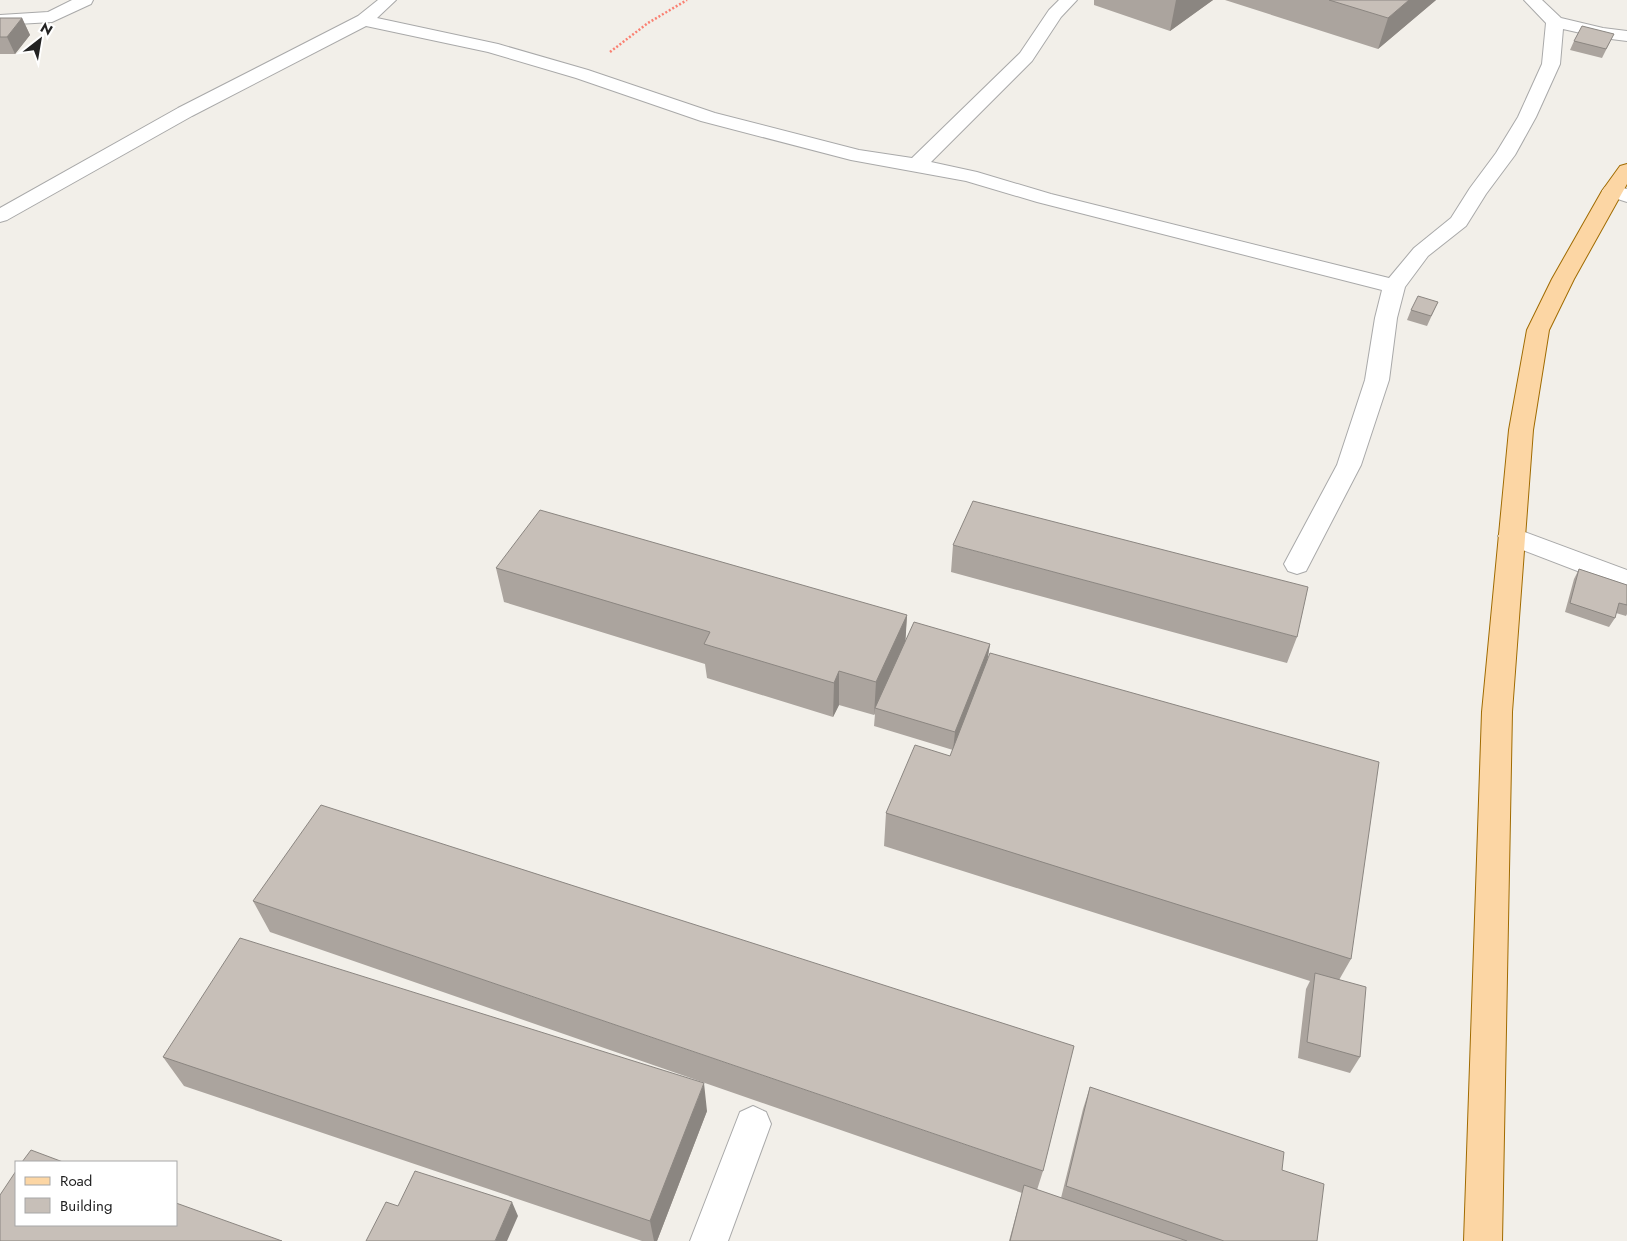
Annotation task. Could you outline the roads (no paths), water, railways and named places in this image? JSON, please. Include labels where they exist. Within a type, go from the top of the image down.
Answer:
[{"type":"main road","points":[[1483,1241],[1497,712],[1521,430],[1538,330],[1563,279],[1622,186]]},
{"type":"street","points":[[0,20],[52,17],[85,0]]},
{"type":"street","points":[[0,216],[185,112],[364,20],[388,0]]},
{"type":"street","points":[[917,165],[1026,57],[1056,14],[1069,0]]},
{"type":"street","points":[[1532,0],[1555,22],[1603,33],[1627,36]]},
{"type":"street","points":[[364,20],[492,48],[582,74],[708,117],[858,156],[917,165],[970,176],[1044,198],[1394,286]]},
{"type":"street","points":[[1297,564],[1349,465],[1377,380],[1386,318],[1394,286],[1421,252],[1459,222],[1477,192],[1505,155],[1527,117],[1551,64],[1555,22]]},
{"type":"street","points":[[1511,536],[1627,580]]},
{"type":"street","points":[[709,1241],[753,1124]]}]
